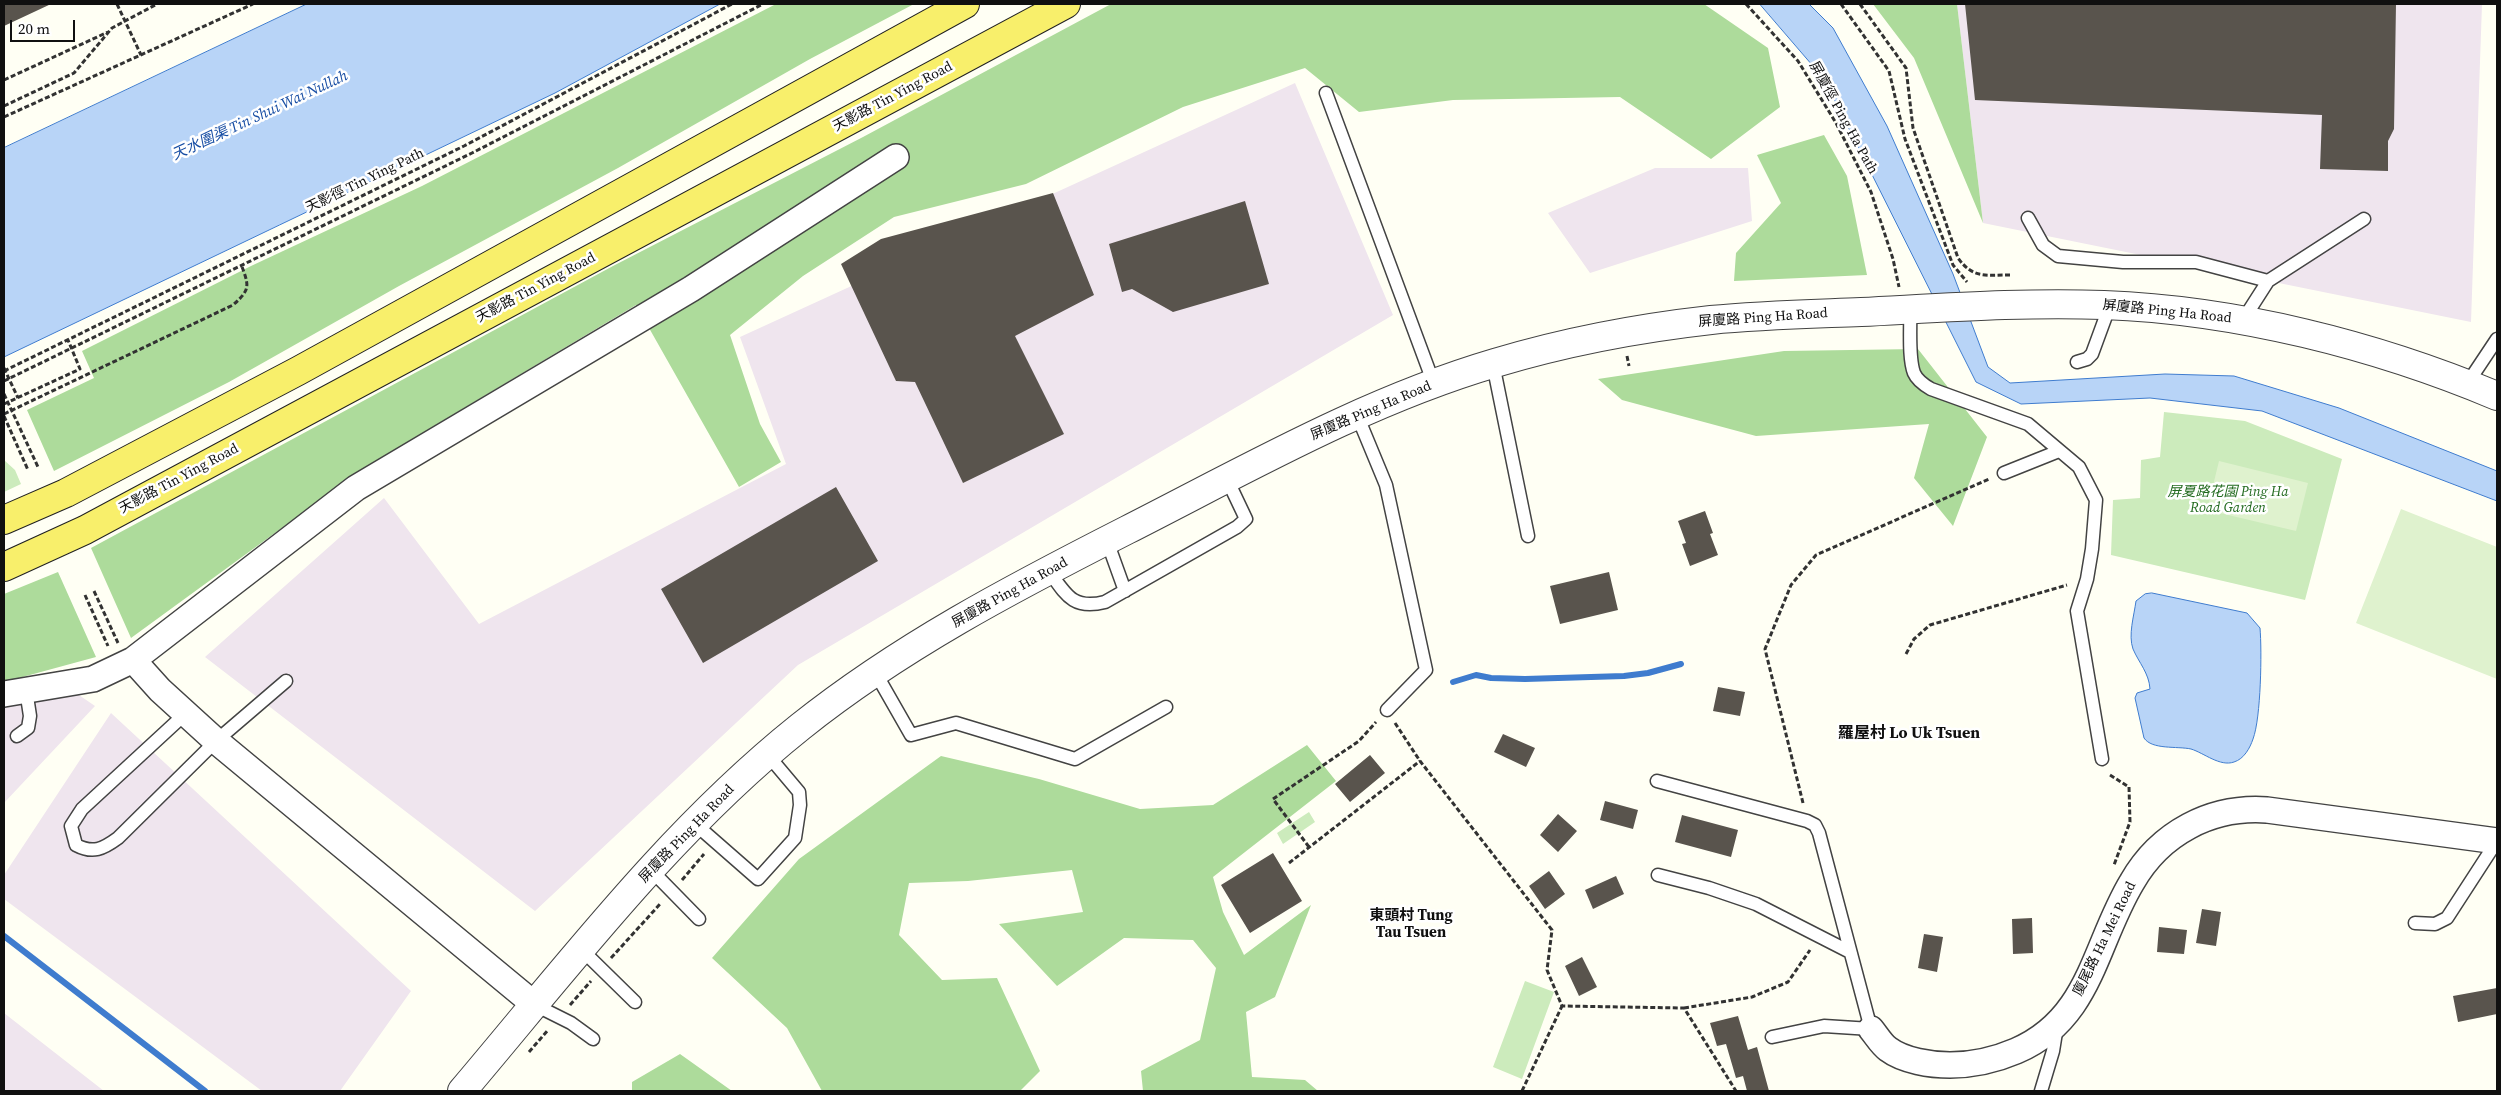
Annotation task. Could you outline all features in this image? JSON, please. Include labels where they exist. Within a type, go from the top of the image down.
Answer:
[{"type":"main road","points":[[4,520],[66,493],[298,371],[965,4]]},
{"type":"main road","name":"天影路 Tin Ying Road","points":[[4,567],[85,530],[1066,4]]},
{"type":"street","points":[[15,692],[93,679],[126,663],[356,488],[691,289],[896,157]]},
{"type":"street","name":"屏廈路 Ping Ha Road","points":[[462,1091],[651,870],[694,823],[767,754],[875,672],[943,629],[1107,540],[1357,415],[1434,384],[1493,364],[1583,341],[1709,320],[1969,296],[2010,305],[2110,306],[2162,309],[2243,320],[2340,343],[2467,384],[2497,396]]},
{"type":"street","points":[[126,663],[216,741],[535,1005]]},
{"type":"street","name":"廈尾路 Ha Mei Road","points":[[1871,1029],[1887,1049],[1901,1055],[1930,1063],[1962,1065],[2010,1054],[2042,1038],[2058,1025],[2070,1010],[2085,984],[2132,881],[2156,851],[2180,830],[2208,817],[2238,810],[2267,810],[2497,841]]},
{"type":"lane","points":[[1326,93],[1434,384]]},
{"type":"lane","points":[[2028,218],[2043,245],[2058,256],[2123,262],[2196,262],[2268,281]]},
{"type":"lane","points":[[2243,320],[2268,281],[2364,219]]},
{"type":"lane","points":[[1914,302],[1912,361],[1914,373],[1921,383],[1931,389],[2028,424],[2079,467],[2096,500],[2092,550],[2087,579],[2077,611],[2102,758]]},
{"type":"lane","points":[[2077,362],[2087,359],[2092,354],[2110,306]]},
{"type":"lane","points":[[2467,384],[2497,339]]},
{"type":"lane","points":[[1493,364],[1528,536]]},
{"type":"lane","points":[[1357,415],[1386,485],[1426,670],[1386,710]]},
{"type":"lane","points":[[2004,473],[2059,451]]},
{"type":"lane","points":[[1049,571],[1077,604],[1090,606],[1105,602],[1237,527],[1246,519],[1227,479]]},
{"type":"lane","points":[[1107,540],[1125,590]]},
{"type":"lane","points":[[875,672],[911,735],[956,722],[1075,759],[1166,707]]},
{"type":"lane","points":[[185,714],[82,809],[71,826],[76,845],[86,850],[103,849],[216,741],[286,681]]},
{"type":"lane","points":[[15,692],[30,716],[28,728],[17,736]]},
{"type":"lane","points":[[694,823],[758,879],[795,838],[800,805],[799,792],[767,754]]},
{"type":"lane","points":[[1657,780],[1807,821],[1815,825],[1819,832],[1871,1029],[1824,1026],[1772,1037]]},
{"type":"lane","points":[[2415,923],[2435,924],[2447,918],[2497,841]]},
{"type":"lane","points":[[651,870],[699,919]]},
{"type":"lane","points":[[1658,875],[1709,888],[1756,904],[1850,952]]},
{"type":"lane","points":[[582,950],[635,1002]]},
{"type":"lane","points":[[535,1005],[560,1017],[593,1039]]},
{"type":"lane","points":[[2041,1091],[2053,1051],[2058,1025]]},
{"type":"path","points":[[117,4],[141,55]]},
{"type":"path","points":[[4,80],[109,31],[124,20],[157,4]]},
{"type":"path","points":[[4,117],[254,4]]},
{"type":"path","name":"天影徑 Tin Ying Path","points":[[4,372],[464,146],[732,4]]},
{"type":"path","points":[[4,381],[472,153],[764,4]]},
{"type":"path","name":"屏廈徑 Ping Ha Path","points":[[1746,4],[1798,61],[1836,123],[1871,192],[1893,259],[1914,302]]},
{"type":"path","points":[[1841,4],[1889,71],[1905,139],[1953,265],[1969,296]]},
{"type":"path","points":[[1860,4],[1906,68],[1913,128],[1958,258],[1972,273],[1981,275],[2010,275]]},
{"type":"path","points":[[4,106],[74,73],[109,31]]},
{"type":"path","points":[[28,470],[4,415],[233,305],[244,295],[247,289],[248,282],[241,264]]},
{"type":"path","points":[[6,403],[80,369],[68,340]]},
{"type":"path","points":[[4,368],[18,398]]},
{"type":"path","points":[[4,395],[6,403],[12,411],[38,467]]},
{"type":"path","points":[[1807,821],[1765,649],[1790,585],[1816,555],[2004,473]]},
{"type":"path","points":[[1906,654],[1914,639],[1930,625],[2087,579]]},
{"type":"path","points":[[94,591],[126,663]]},
{"type":"path","points":[[85,596],[126,663]]},
{"type":"path","points":[[1309,847],[1273,799],[1360,741],[1386,710],[1420,760],[1552,930],[1547,970],[1562,1006],[1522,1091]]},
{"type":"path","points":[[2102,758],[2108,774],[2129,787],[2130,822],[2111,872],[2132,881]]},
{"type":"path","points":[[1289,863],[1420,760]]},
{"type":"path","points":[[528,1054],[601,969],[716,842]]},
{"type":"path","points":[[1562,1006],[1684,1008],[1752,997],[1788,982],[1804,961],[1818,936]]},
{"type":"path","points":[[1684,1008],[1736,1091]]},
{"type":"shaded area","points":[[1957,4],[2482,4],[2471,322],[1983,223]]},
{"type":"shaded area","points":[[1295,83],[1393,315],[798,665],[535,911],[205,657],[384,498],[479,624],[786,464],[740,337]]},
{"type":"shaded area","points":[[1655,168],[1748,168],[1752,221],[1590,273],[1548,213]]},
{"type":"shaded area","points":[[76,693],[95,706],[4,803],[4,706]]},
{"type":"shaded area","points":[[111,713],[411,991],[340,1091],[262,1091],[4,899],[4,875]]},
{"type":"shaded area","points":[[4,1013],[104,1091],[4,1091]]},
{"type":"green space","points":[[776,4],[914,4],[810,59],[618,168],[399,286],[229,382],[54,471],[27,410],[94,378],[82,351],[251,266],[422,186]]},
{"type":"green space","points":[[1111,4],[1704,4],[1768,48],[1780,107],[1711,159],[1620,97],[1453,100],[1359,112],[1305,68],[1183,107],[1026,184],[894,217],[803,276],[730,335],[760,424],[781,462],[739,487],[636,305],[364,468],[131,638],[91,548],[613,266],[863,137]]},
{"type":"green space","points":[[1873,4],[1957,4],[1983,223],[1914,58]]},
{"type":"green space","points":[[1824,135],[1847,176],[1867,275],[1734,281],[1736,253],[1781,203],[1757,155]]},
{"type":"green space","points":[[1918,349],[1987,437],[1953,526],[1914,478],[1929,424],[1756,436],[1622,400],[1598,379],[1784,351]]},
{"type":"green space","name":"屏夏路花園 Ping Ha Road Garden","points":[[2164,412],[2245,421],[2342,459],[2305,600],[2111,555],[2113,500],[2140,498],[2141,460],[2160,457]]},
{"type":"green space","points":[[4,460],[15,470],[21,484],[4,492]]},
{"type":"green space","points":[[2219,461],[2308,483],[2296,531],[2207,510]]},
{"type":"green space","points":[[2401,509],[2497,547],[2497,679],[2356,623]]},
{"type":"green space","points":[[58,572],[96,657],[4,682],[4,594]]},
{"type":"green space","points":[[1307,745],[1336,781],[1213,877],[1223,912],[1244,955],[1311,905],[1275,997],[1246,1012],[1252,1077],[1305,1080],[1318,1091],[1143,1091],[1141,1071],[1200,1040],[1216,968],[1193,940],[1124,938],[1057,986],[999,924],[1083,912],[1072,870],[968,881],[909,883],[899,935],[942,980],[997,978],[1040,1071],[1020,1091],[822,1091],[787,1028],[712,958],[799,859],[941,756],[1039,779],[1140,809],[1213,805]]},
{"type":"green space","points":[[1309,812],[1315,822],[1283,844],[1277,833]]},
{"type":"green space","points":[[1525,981],[1554,992],[1522,1079],[1493,1067]]},
{"type":"green space","points":[[680,1054],[732,1091],[632,1091],[632,1082]]},
{"type":"water","name":"天水圍渠 Tin Shui Wai Nullah","points":[[307,4],[720,4],[555,93],[4,357],[4,148]]},
{"type":"water","points":[[1760,4],[1809,4],[1833,28],[1887,126],[1953,274],[1988,367],[2010,383],[2165,374],[2234,376],[2339,408],[2497,471],[2497,501],[2262,411],[2150,398],[2021,404],[1976,382],[1824,79]]},
{"type":"water","points":[[2152,593],[2247,613],[2260,628],[2260,684],[2256,729],[2248,749],[2238,761],[2223,763],[2191,749],[2159,746],[2148,742],[2144,738],[2135,698],[2137,693],[2150,689],[2146,673],[2133,649],[2131,632],[2136,601],[2145,594]]},
{"type":"building","points":[[4,4],[51,4],[4,26]]},
{"type":"building","points":[[1965,4],[2396,4],[2394,129],[2388,141],[2388,171],[2320,169],[2322,115],[1975,100]]},
{"type":"building","points":[[1053,193],[1094,295],[1015,336],[1064,434],[963,483],[915,382],[896,381],[841,264],[881,239]]},
{"type":"building","points":[[1245,201],[1269,284],[1173,312],[1132,289],[1122,292],[1109,244]]},
{"type":"building","points":[[836,487],[878,561],[703,663],[661,589]]},
{"type":"building","points":[[1705,511],[1713,533],[1710,534],[1718,555],[1690,566],[1682,544],[1686,543],[1678,521]]},
{"type":"building","points":[[1609,572],[1618,610],[1560,624],[1550,586]]},
{"type":"building","points":[[1718,687],[1745,692],[1740,716],[1713,711]]},
{"type":"building","points":[[1503,734],[1535,748],[1526,767],[1494,752]]},
{"type":"building","points":[[1370,755],[1385,773],[1350,802],[1335,784]]},
{"type":"building","points":[[1605,801],[1638,810],[1633,829],[1600,820]]},
{"type":"building","points":[[1558,814],[1577,831],[1558,852],[1540,835]]},
{"type":"building","points":[[1682,815],[1738,830],[1731,857],[1675,842]]},
{"type":"building","points":[[1273,853],[1302,901],[1250,933],[1221,885]]},
{"type":"building","points":[[1549,871],[1565,894],[1545,909],[1529,886]]},
{"type":"building","points":[[1616,876],[1624,894],[1593,909],[1585,890]]},
{"type":"building","points":[[2202,909],[2221,912],[2216,946],[2196,943]]},
{"type":"building","points":[[2032,918],[2033,953],[2013,954],[2012,919]]},
{"type":"building","points":[[2159,927],[2187,930],[2184,954],[2157,952]]},
{"type":"building","points":[[1924,934],[1943,937],[1937,972],[1918,968]]},
{"type":"building","points":[[1582,957],[1597,987],[1579,996],[1565,966]]},
{"type":"building","points":[[2497,988],[2497,1014],[2458,1022],[2453,996]]},
{"type":"building","points":[[1738,1016],[1748,1050],[1757,1047],[1769,1091],[1747,1091],[1743,1076],[1736,1078],[1726,1044],[1717,1046],[1710,1023]]},
{"type":"waterway","points":[[1453,682],[1476,675],[1491,678],[1525,679],[1624,676],[1648,673],[1681,664]]},
{"type":"waterway","points":[[4,936],[205,1091]]},
{"type":"district","name":"羅屋村 Lo Uk Tsuen","points":[[1909,734]]},
{"type":"district","name":"東頭村 Tung Tau Tsuen","points":[[1411,924]]}]
